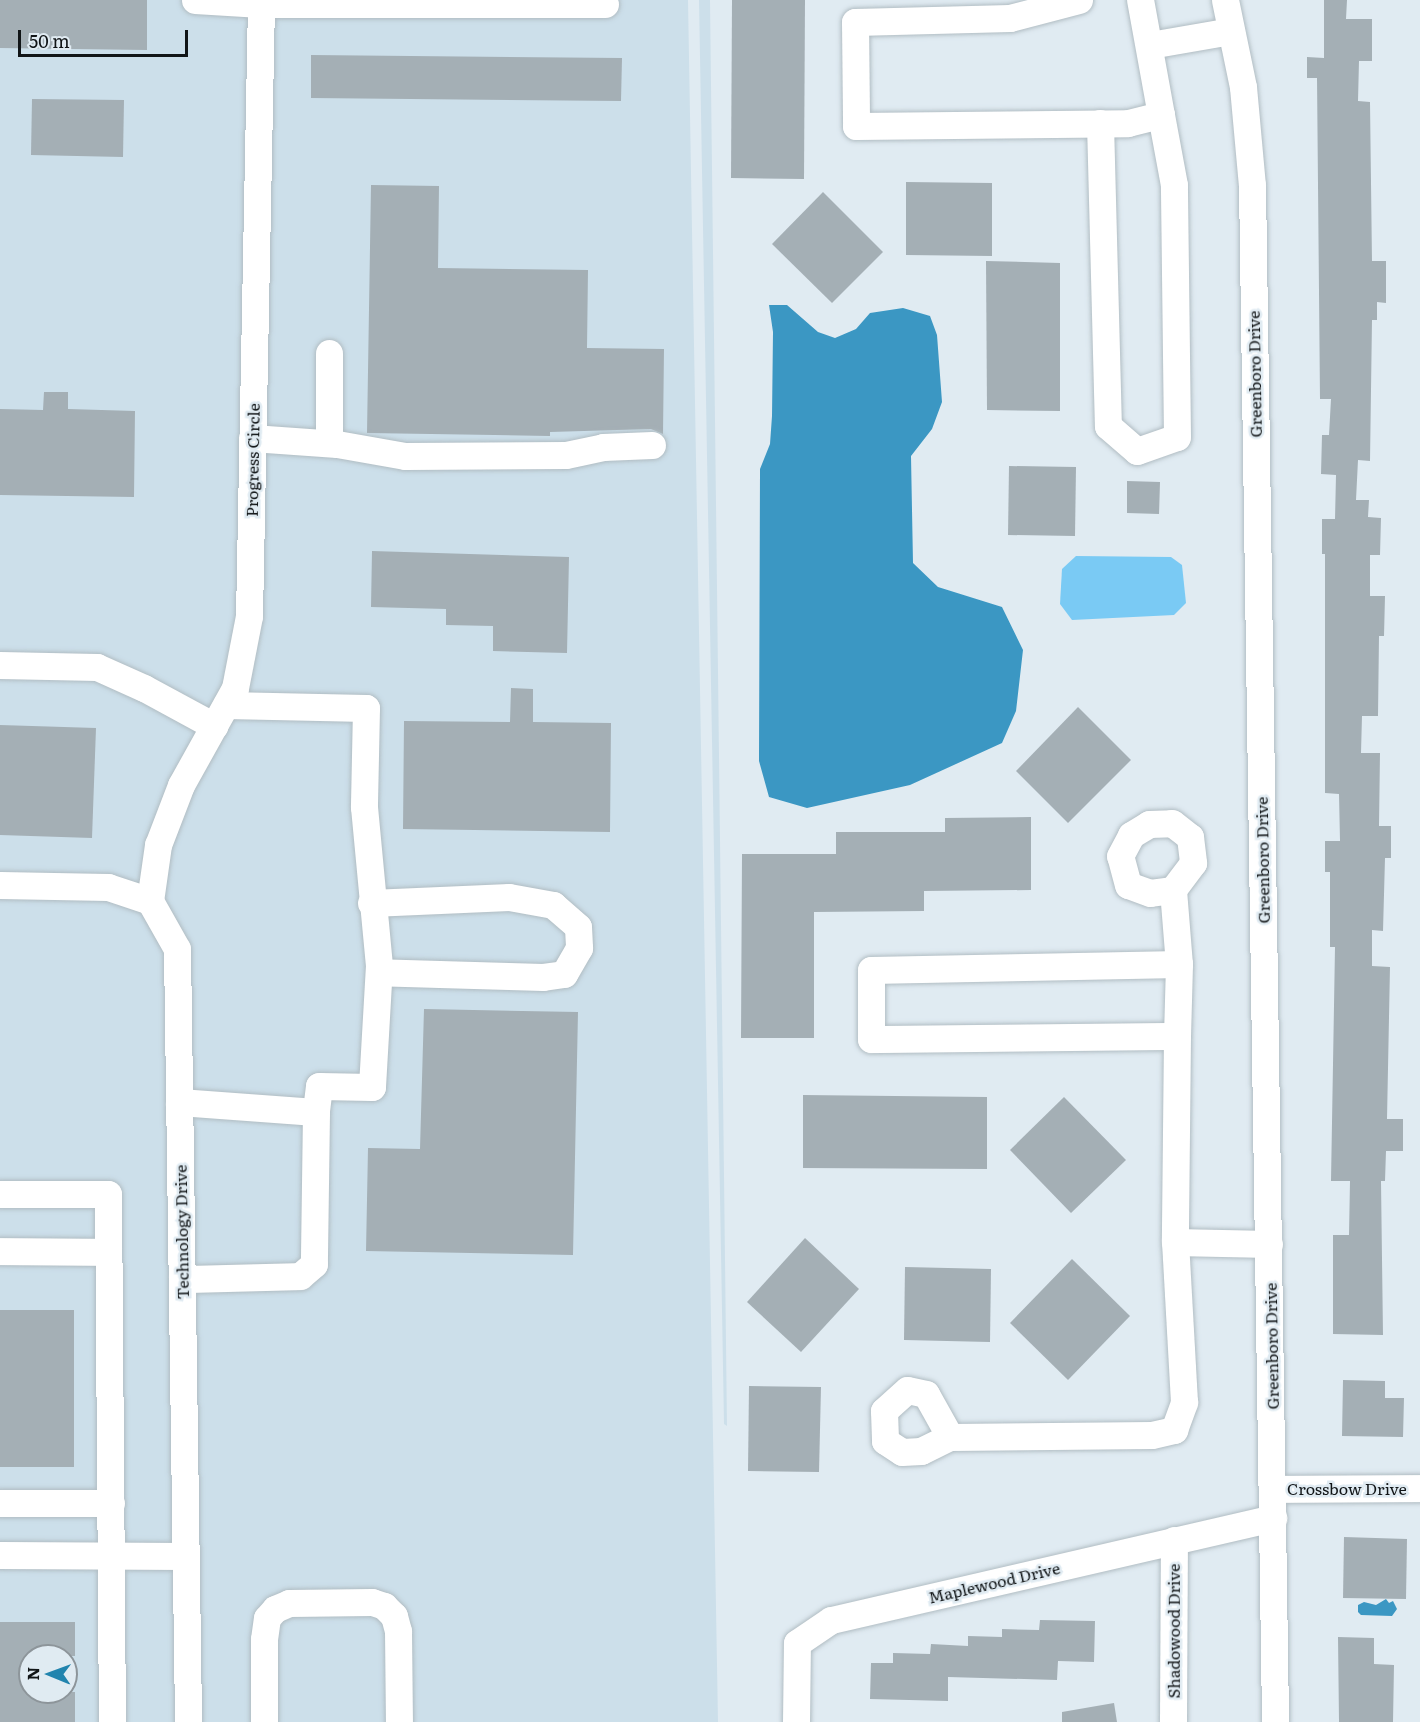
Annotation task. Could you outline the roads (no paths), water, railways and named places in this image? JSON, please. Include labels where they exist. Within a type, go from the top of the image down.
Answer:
[{"type":"street","points":[[195,0],[605,4]]},
{"type":"street","points":[[1079,0],[1010,18],[855,22],[856,126],[1128,123],[1161,115]]},
{"type":"street","points":[[1100,123],[1108,426],[1137,451],[1177,437],[1174,185],[1140,0]]},
{"type":"street","name":"Greenboro Drive","points":[[1225,0],[1243,87],[1252,186],[1275,1722]]},
{"type":"street","name":"Progress Circle","points":[[150,900],[158,845],[181,785],[235,688],[249,616],[261,2]]},
{"type":"street","points":[[1150,45],[1231,30]]},
{"type":"street","points":[[329,353],[329,443]]},
{"type":"street","points":[[252,438],[329,443],[405,456],[566,455],[603,447],[652,446]]},
{"type":"street","points":[[0,665],[97,667],[144,688],[220,715],[366,708],[364,807],[379,972],[372,1087],[319,1086],[316,1112],[314,1264],[300,1276],[182,1279]]},
{"type":"street","points":[[0,885],[108,886],[150,900]]},
{"type":"street","points":[[950,1437],[1152,1435],[1174,1430],[1184,1402],[1175,1242],[1179,964],[1173,890]]},
{"type":"street","points":[[371,903],[509,897],[553,905],[578,927],[579,948],[564,974],[543,977],[379,972]]},
{"type":"street","name":"Technology Drive","points":[[150,900],[177,949],[188,1722]]},
{"type":"street","points":[[1177,1036],[871,1039],[871,970],[1179,964]]},
{"type":"street","points":[[179,1102],[316,1112]]},
{"type":"street","points":[[0,1194],[108,1194],[112,1722]]},
{"type":"street","points":[[1175,1242],[1269,1244]]},
{"type":"street","points":[[0,1251],[108,1252]]},
{"type":"street","name":"Crossbow Drive","points":[[1273,1489],[1420,1488]]},
{"type":"street","points":[[0,1503],[111,1503]]},
{"type":"street","name":"Maplewood Drive","points":[[796,1722],[797,1643],[831,1620],[1273,1518]]},
{"type":"street","name":"Shadowood Drive","points":[[1173,1722],[1174,1540]]},
{"type":"street","points":[[0,1555],[185,1556]]},
{"type":"street","points":[[264,1722],[264,1639],[267,1618],[275,1609],[289,1603],[372,1602],[384,1606],[394,1616],[398,1631],[399,1722]]}]
